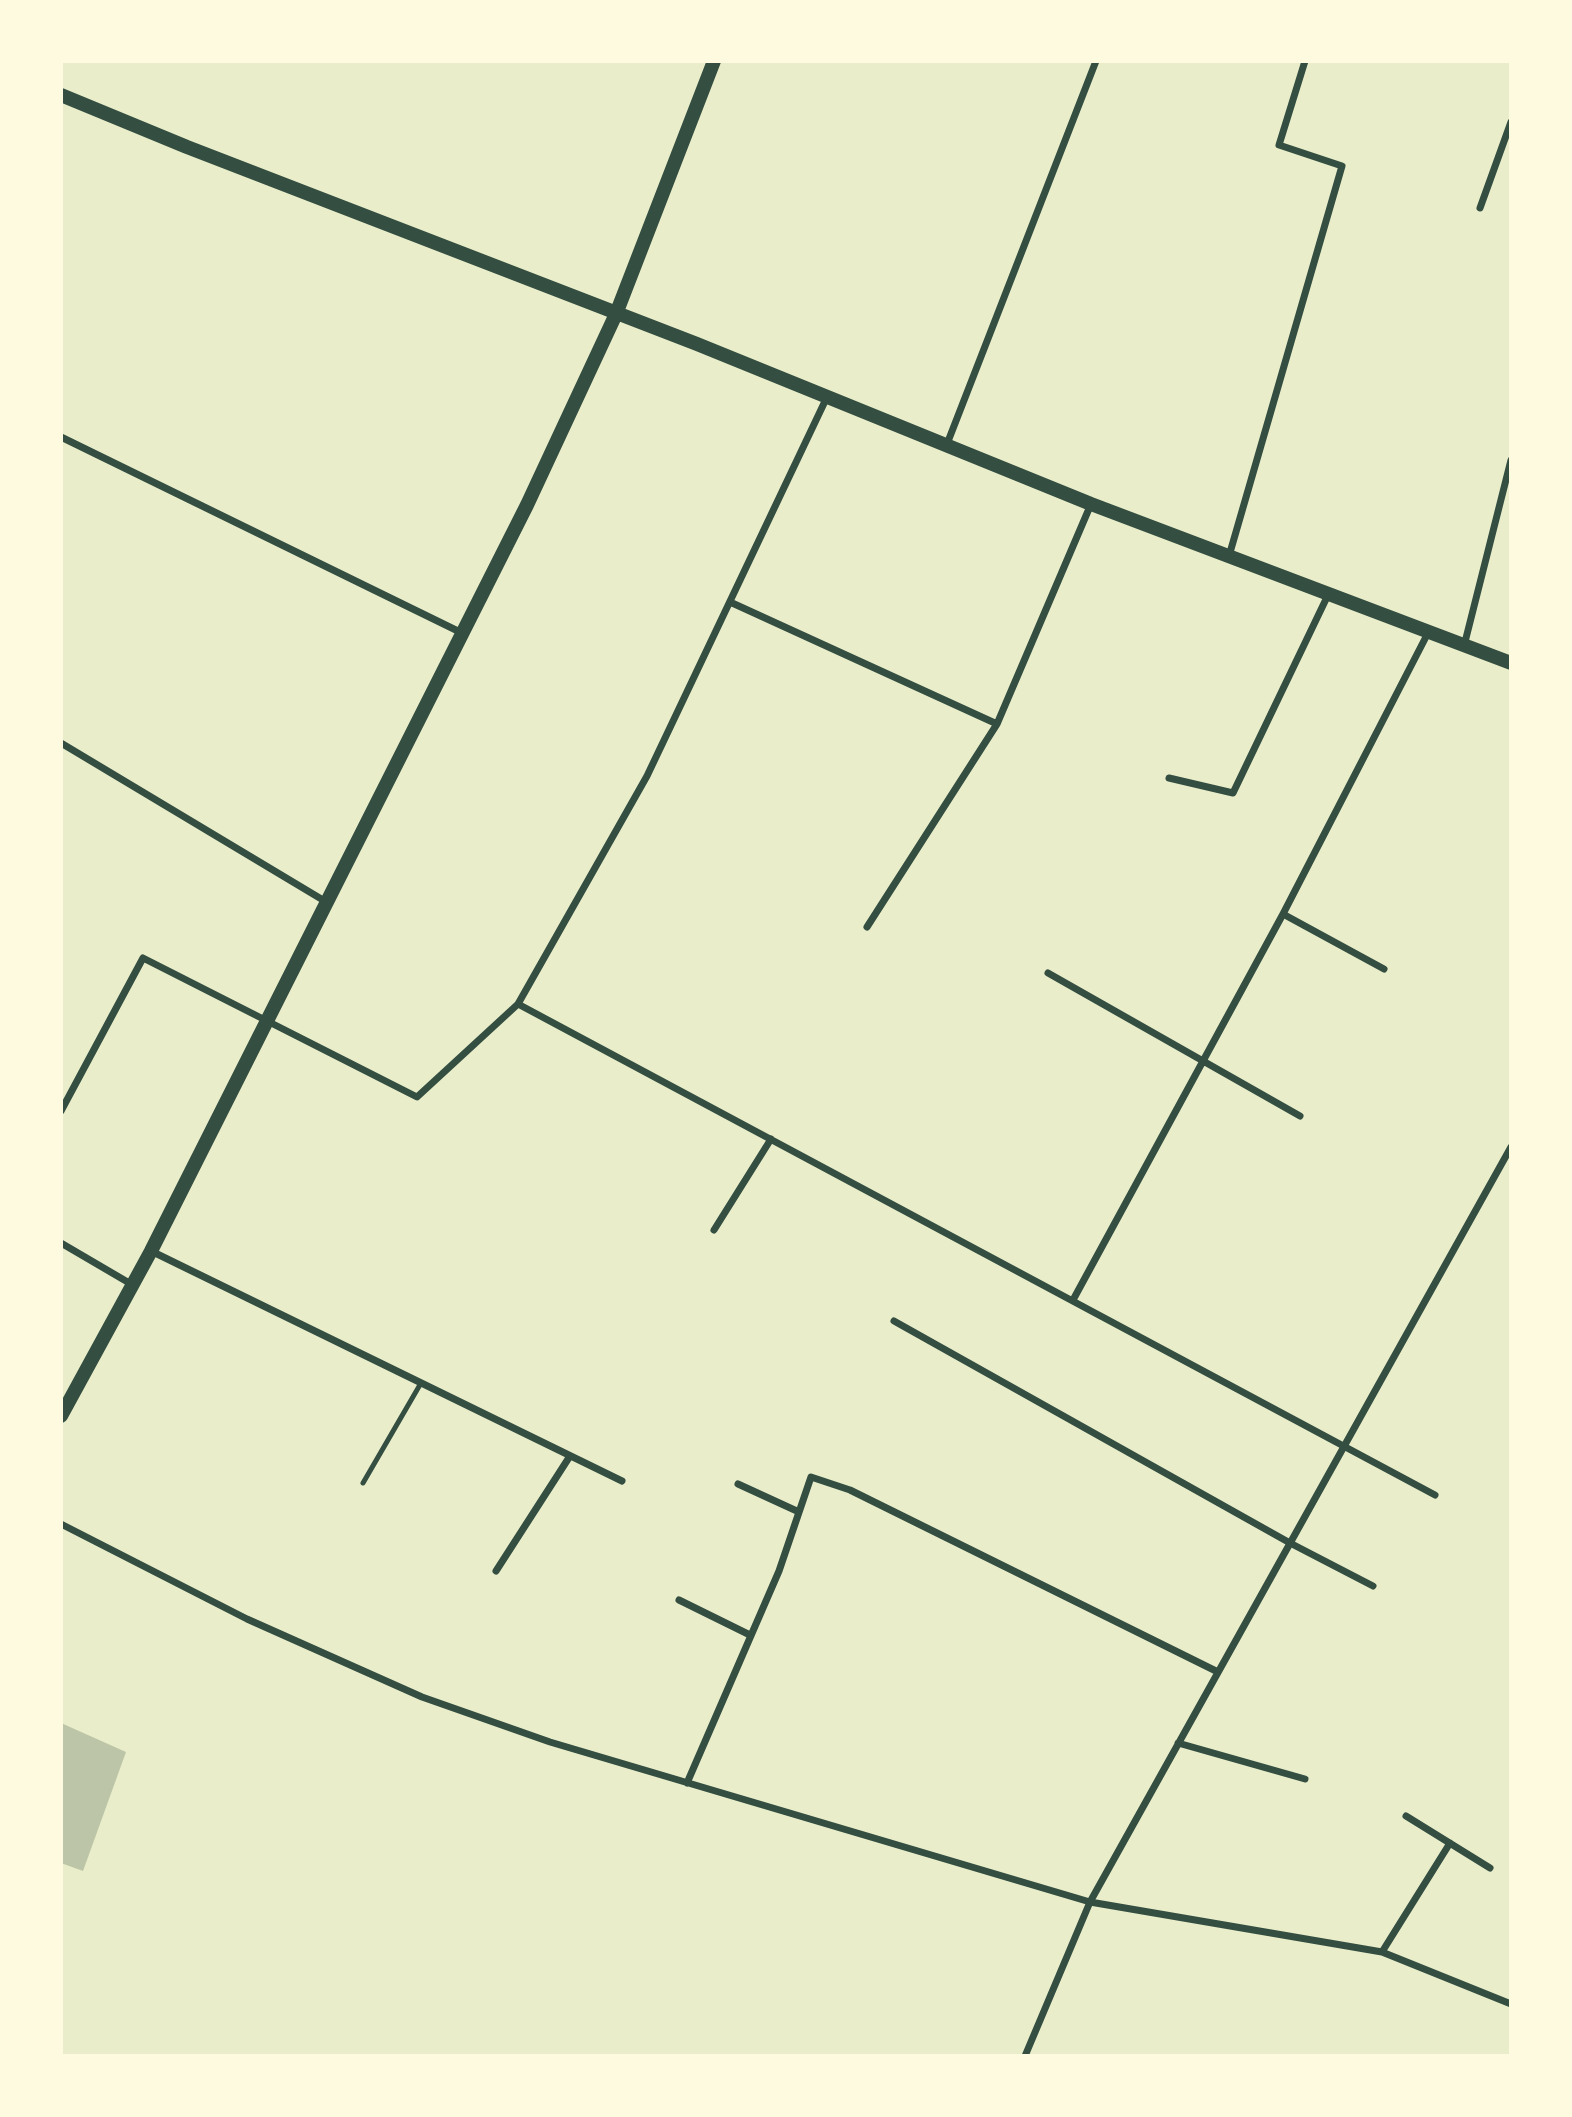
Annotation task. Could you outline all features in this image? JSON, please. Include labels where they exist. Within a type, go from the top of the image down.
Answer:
[{"type":"main road","points":[[61,1416],[151,1251],[527,505],[616,314],[713,61]]},
{"type":"main road","points":[[61,94],[947,444],[1091,504],[1511,663]]},
{"type":"street","points":[[947,444],[1096,61]]},
{"type":"street","points":[[1228,556],[1342,166],[1279,145],[1306,61]]},
{"type":"street","points":[[1480,208],[1511,122]]},
{"type":"street","points":[[61,1111],[143,958],[417,1097],[518,1004],[647,776],[827,397]]},
{"type":"street","points":[[61,437],[462,633]]},
{"type":"street","points":[[1464,646],[1511,460]]},
{"type":"street","points":[[867,927],[997,724],[1091,504]]},
{"type":"street","points":[[1169,778],[1233,793],[1328,595]]},
{"type":"street","points":[[730,602],[997,724]]},
{"type":"street","points":[[1073,1300],[1283,914],[1429,631]]},
{"type":"street","points":[[61,743],[328,903]]},
{"type":"street","points":[[1283,914],[1384,969]]},
{"type":"street","points":[[1048,973],[1202,1063],[1300,1116]]},
{"type":"street","points":[[518,1004],[1434,1495]]},
{"type":"street","points":[[714,1230],[771,1139]]},
{"type":"street","points":[[1025,2056],[1090,1902],[1511,1147]]},
{"type":"street","points":[[61,1243],[131,1284]]},
{"type":"street","points":[[151,1251],[622,1481]]},
{"type":"street","points":[[894,1321],[1290,1543],[1373,1586]]},
{"type":"street","points":[[496,1571],[570,1456]]},
{"type":"street","points":[[687,1783],[779,1571],[811,1477],[850,1490],[1217,1672]]},
{"type":"street","points":[[738,1484],[799,1512]]},
{"type":"street","points":[[61,1524],[247,1619],[422,1697],[550,1742],[1090,1902],[1382,1952],[1511,2004]]},
{"type":"street","points":[[679,1600],[750,1635]]},
{"type":"street","points":[[1178,1743],[1305,1779]]},
{"type":"street","points":[[1406,1816],[1490,1868]]},
{"type":"street","points":[[1382,1952],[1450,1843]]},
{"type":"lane","points":[[363,1483],[421,1383]]},
{"type":"building","points":[[61,1723],[126,1752],[83,1871],[61,1863]]}]
